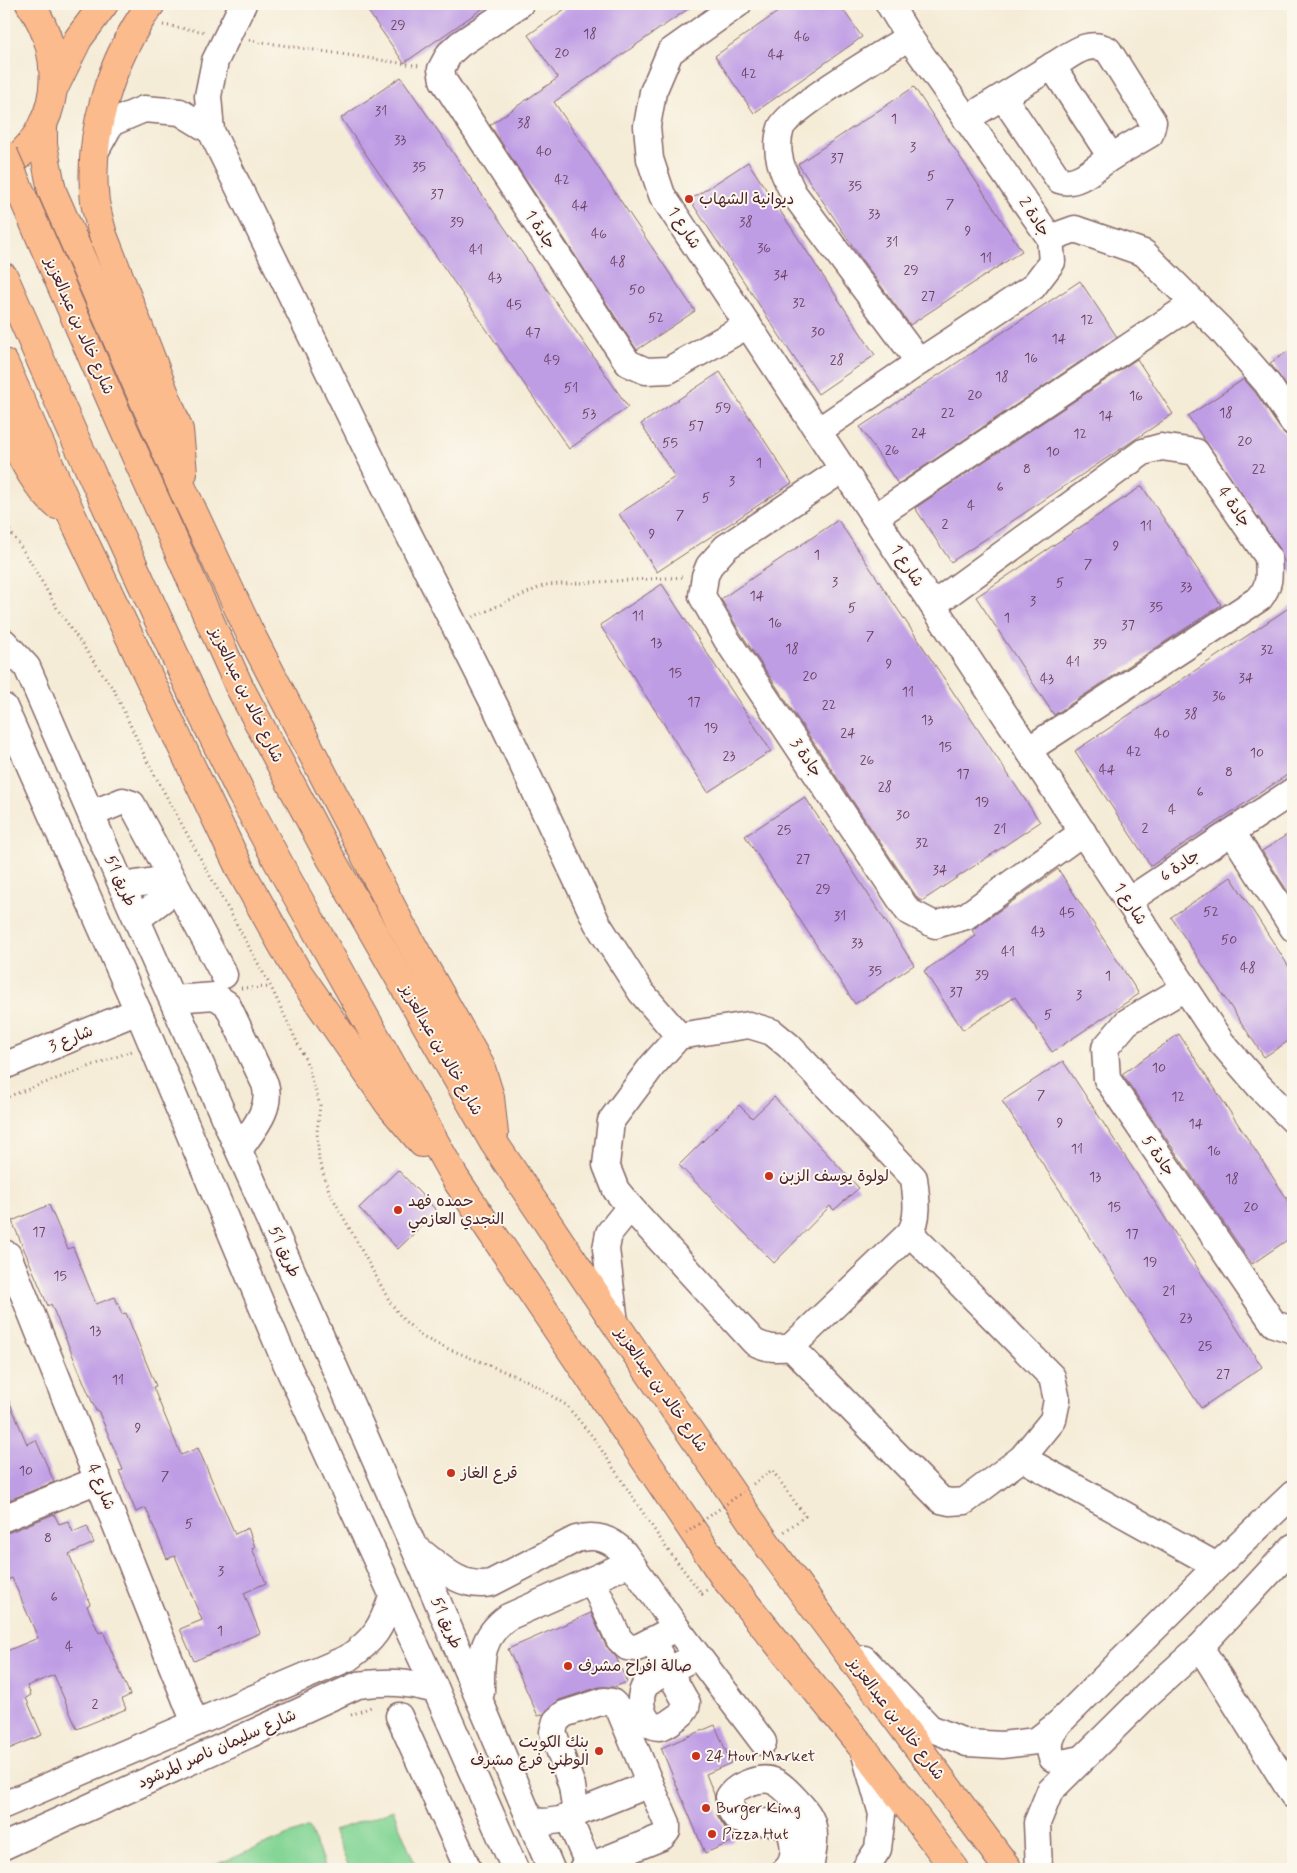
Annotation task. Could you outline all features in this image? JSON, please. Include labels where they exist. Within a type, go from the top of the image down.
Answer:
[{"type":"main road","points":[[4,167],[22,153],[34,139],[43,124],[54,88],[55,70],[47,33],[30,4]]},
{"type":"main road","points":[[54,88],[78,39],[104,4]]},
{"type":"main road","points":[[145,12],[114,71],[105,97],[94,155],[95,202],[103,235],[179,430],[182,452],[183,490]]},
{"type":"main road","points":[[43,124],[43,145],[52,190],[183,490],[258,649],[400,923],[480,1065],[490,1096],[494,1143]]},
{"type":"main road","name":"شارع خالد بن عبدالعزيز","points":[[4,154],[120,423],[239,686],[326,850],[494,1143],[762,1536],[1008,1869]]},
{"type":"main road","points":[[4,276],[75,438],[199,708],[241,793],[455,1178],[724,1577],[863,1748],[955,1869]]},
{"type":"main road","points":[[4,362],[74,520],[241,872],[298,971],[395,1111],[406,1126],[455,1178]]},
{"type":"main road","points":[[4,424],[28,469],[50,499],[74,520]]},
{"type":"street","points":[[243,4],[214,62],[208,96],[211,131],[501,719],[597,923],[641,992],[680,1036]]},
{"type":"street","points":[[441,69],[450,54],[460,44],[520,4]]},
{"type":"street","name":"شارع 1","points":[[738,4],[670,52],[653,92],[647,126],[650,159],[662,195],[1221,1042],[1259,1086],[1293,1120]]},
{"type":"street","name":"جادة 2","points":[[818,431],[1033,287],[1052,262],[1050,238],[909,37],[889,4]]},
{"type":"street","points":[[909,37],[799,108],[781,126],[776,145],[781,170],[794,194],[919,362]]},
{"type":"street","points":[[966,118],[1085,47],[1099,46],[1108,50],[1153,122],[1150,134],[1076,180],[1065,182],[1059,180],[1003,96]]},
{"type":"street","points":[[1052,66],[1111,157]]},
{"type":"street","name":"جادة 1","points":[[441,69],[451,94],[628,363],[646,371],[669,370],[748,325]]},
{"type":"street","points":[[94,155],[111,123],[144,109],[180,112],[211,131]]},
{"type":"street","points":[[988,149],[1024,128]]},
{"type":"street","points":[[1050,238],[1075,229],[1144,253],[1220,329],[1267,383],[1293,422]]},
{"type":"street","points":[[875,517],[1194,303]]},
{"type":"street","name":"جادة 4","points":[[933,605],[1143,452],[1161,447],[1196,452],[1268,557],[1269,575],[1267,588],[1260,598],[1028,750]]},
{"type":"street","points":[[705,576],[709,566],[726,547],[843,469]]},
{"type":"street","name":"جادة 3","points":[[705,576],[702,596],[727,640],[908,912],[935,925],[966,916],[1083,832]]},
{"type":"street","name":"طريق 51","points":[[4,642],[27,667],[413,1546],[551,1869]]},
{"type":"street","points":[[4,707],[138,1011],[266,1316],[516,1869]]},
{"type":"street","name":"جادة 6","points":[[1128,901],[1293,791]]},
{"type":"street","points":[[48,807],[123,801],[132,804],[224,975]]},
{"type":"street","points":[[1232,832],[1293,928]]},
{"type":"street","points":[[122,886],[161,880],[175,885]]},
{"type":"street","points":[[137,918],[166,897],[175,885]]},
{"type":"street","name":"جادة 5","points":[[1185,988],[1126,1022],[1105,1048],[1107,1079],[1274,1324],[1293,1330]]},
{"type":"street","points":[[173,999],[214,996],[222,999],[227,1004],[265,1084],[268,1091],[266,1106],[239,1150]]},
{"type":"street","name":"شارع 3","points":[[4,1066],[138,1011]]},
{"type":"street","points":[[749,1025],[772,1032],[788,1046],[914,1178],[917,1201],[915,1219],[910,1233],[791,1347],[765,1348],[754,1342],[630,1207],[616,1190],[606,1166],[611,1121],[652,1066],[680,1036],[749,1025]]},
{"type":"street","points":[[615,1323],[606,1249],[609,1233],[630,1207]]},
{"type":"street","points":[[791,1347],[941,1500],[950,1502],[965,1501],[1022,1458],[1053,1420],[1056,1400],[1052,1377],[910,1233]]},
{"type":"street","name":"شارع 4","points":[[4,1253],[8,1255],[195,1723]]},
{"type":"street","points":[[253,1283],[290,1266]]},
{"type":"street","points":[[266,1316],[305,1299]]},
{"type":"street","points":[[1022,1458],[1217,1566]]},
{"type":"street","points":[[4,1518],[98,1480]]},
{"type":"street","points":[[810,1603],[930,1728],[967,1743],[1002,1745],[1036,1741],[1058,1724],[1217,1566],[1293,1494]]},
{"type":"street","points":[[413,1546],[461,1581],[478,1586],[491,1583],[576,1538],[597,1536],[612,1542],[624,1553],[697,1656],[763,1742]]},
{"type":"street","points":[[1039,1869],[1037,1823],[1050,1791],[1148,1694],[1200,1647],[1293,1547]]},
{"type":"street","points":[[480,1703],[481,1658],[490,1634],[498,1625],[508,1617],[630,1563]]},
{"type":"street","points":[[592,1580],[622,1644],[632,1649],[637,1648],[676,1627]]},
{"type":"street","points":[[491,1583],[490,1597],[492,1604],[496,1610],[508,1617]]},
{"type":"street","name":"شارع سليمان ناصر المرشود","points":[[4,1804],[348,1658],[373,1637],[383,1622],[392,1597]]},
{"type":"street","points":[[652,1641],[669,1671],[697,1656]]},
{"type":"street","points":[[1200,1647],[1293,1795]]},
{"type":"street","points":[[348,1658],[358,1685]]},
{"type":"street","name":"شارع سليمان ناصر المرشود","points":[[4,1846],[358,1685],[387,1682],[408,1683],[436,1690]]},
{"type":"street","points":[[604,1701],[612,1702],[619,1709],[650,1784],[667,1823],[667,1831],[662,1837],[586,1868],[572,1816],[572,1786],[553,1732],[556,1721],[564,1714],[604,1701]]},
{"type":"street","points":[[399,1716],[468,1869]]},
{"type":"street","points":[[1058,1724],[1050,1739],[1049,1750],[1052,1758],[1061,1763],[1082,1759]]},
{"type":"street","points":[[863,1748],[882,1814],[878,1849],[865,1869]]},
{"type":"street","points":[[786,1869],[794,1854],[794,1840],[788,1826],[777,1822],[747,1822],[737,1819],[732,1812],[729,1797],[734,1789],[762,1778],[772,1780],[786,1789],[809,1815],[813,1827],[814,1842],[810,1869]]},
{"type":"street","points":[[530,1821],[560,1820],[650,1784]]},
{"type":"street","points":[[440,1804],[479,1786]]},
{"type":"path","points":[[145,12],[227,36],[441,69]]},
{"type":"path","points":[[4,522],[30,560],[58,610],[114,690],[147,761],[271,987],[306,1061],[320,1105],[317,1132],[319,1161],[329,1190],[390,1302],[401,1317],[422,1337],[528,1381],[566,1405],[593,1437],[665,1546],[702,1594]]},
{"type":"path","points":[[454,625],[545,585],[705,576]]},
{"type":"path","points":[[4,1098],[151,1043]]},
{"type":"path","points":[[686,1533],[772,1470],[805,1516]]},
{"type":"green space","points":[[393,1810],[417,1869],[350,1869],[333,1831]]},
{"type":"green space","points":[[309,1827],[326,1869],[205,1869]]},
{"type":"building","points":[[363,4],[489,4],[404,63]]},
{"type":"building","points":[[572,4],[695,4],[554,102],[695,311],[637,350],[490,125],[558,78],[528,35]]},
{"type":"building","points":[[789,4],[839,4],[862,37],[754,113],[715,56]]},
{"type":"building","points":[[401,77],[628,407],[569,449],[341,118]]},
{"type":"building","points":[[914,87],[1022,251],[910,325],[862,260],[798,164]]},
{"type":"building","points":[[748,162],[875,355],[818,394],[690,200]]},
{"type":"building","points":[[1080,281],[1117,337],[898,484],[860,427]]},
{"type":"building","points":[[1293,348],[1293,395],[1270,363]]},
{"type":"building","points":[[1137,359],[1173,414],[951,562],[915,508]]},
{"type":"building","points":[[720,372],[792,483],[657,572],[619,514],[675,477],[641,424]]},
{"type":"building","points":[[1244,379],[1281,430],[1286,435],[1293,437],[1293,575],[1283,559],[1280,549],[1188,416]]},
{"type":"building","points":[[1142,486],[1221,605],[1054,715],[976,597]]},
{"type":"building","points":[[838,520],[1040,822],[922,901],[918,899],[740,632],[721,599]]},
{"type":"building","points":[[662,584],[771,751],[708,792],[600,625]]},
{"type":"building","points":[[1293,605],[1293,771],[1151,866],[1075,751]]},
{"type":"building","points":[[805,797],[914,965],[855,1004],[745,836]]},
{"type":"building","points":[[1293,831],[1293,900],[1262,851]]},
{"type":"building","points":[[1058,869],[1139,994],[1052,1052],[1015,997],[963,1030],[924,971],[976,936],[972,930]]},
{"type":"building","points":[[1231,877],[1293,973],[1293,1038],[1264,1057],[1171,917]]},
{"type":"building","points":[[1179,1034],[1293,1208],[1293,1236],[1252,1264],[1122,1074]]},
{"type":"building","points":[[1063,1061],[1262,1367],[1201,1408],[1002,1101]]},
{"type":"building","name":"لولوة يوسف الزبن","points":[[774,1097],[859,1188],[834,1210],[830,1206],[774,1263],[679,1165],[739,1105],[752,1118]]},
{"type":"building","name":"حمده فهد النجدي العازمي","points":[[398,1170],[437,1211],[398,1249],[359,1208]]},
{"type":"building","points":[[49,1205],[68,1249],[73,1247],[96,1304],[115,1297],[122,1314],[126,1313],[156,1386],[153,1387],[181,1455],[198,1448],[235,1534],[248,1528],[255,1547],[252,1548],[266,1583],[244,1593],[260,1633],[194,1661],[180,1629],[202,1620],[175,1556],[167,1559],[146,1508],[136,1512],[119,1471],[123,1470],[98,1410],[96,1411],[51,1304],[48,1306],[12,1221]]},
{"type":"building","points":[[4,1389],[27,1444],[36,1440],[54,1482],[4,1502]]},
{"type":"building","points":[[54,1514],[59,1524],[68,1521],[73,1532],[87,1526],[94,1543],[69,1554],[90,1604],[87,1606],[99,1633],[103,1631],[130,1695],[122,1699],[126,1709],[77,1729],[54,1675],[27,1686],[31,1695],[26,1698],[42,1735],[4,1751],[4,1652],[38,1638],[12,1578],[4,1581],[4,1533]]},
{"type":"building","name":"صالة افراح مشرف","points":[[591,1613],[606,1646],[616,1657],[627,1682],[614,1687],[599,1687],[559,1700],[544,1714],[538,1716],[508,1649]]},
{"type":"building","points":[[715,1725],[731,1763],[706,1774],[714,1794],[717,1815],[725,1828],[730,1831],[734,1841],[705,1853],[661,1748]]},
{"type":"place","name":"ديوانية الشهاب","points":[[689,199]]},
{"type":"place","name":"لولوة يوسف الزبن","points":[[769,1176]]},
{"type":"place","name":"حمده فهد النجدي العازمي","points":[[398,1210]]},
{"type":"place","name":"قرع الغاز","points":[[451,1473]]},
{"type":"place","name":"صالة افراح مشرف","points":[[568,1666]]},
{"type":"place","name":"بنك الكويت الوطني فرع مشرف","points":[[599,1751]]},
{"type":"place","name":"24 Hour Market","points":[[696,1756]]},
{"type":"place","name":"Burger King","points":[[706,1808]]},
{"type":"place","name":"Pizza Hut","points":[[712,1834]]}]
